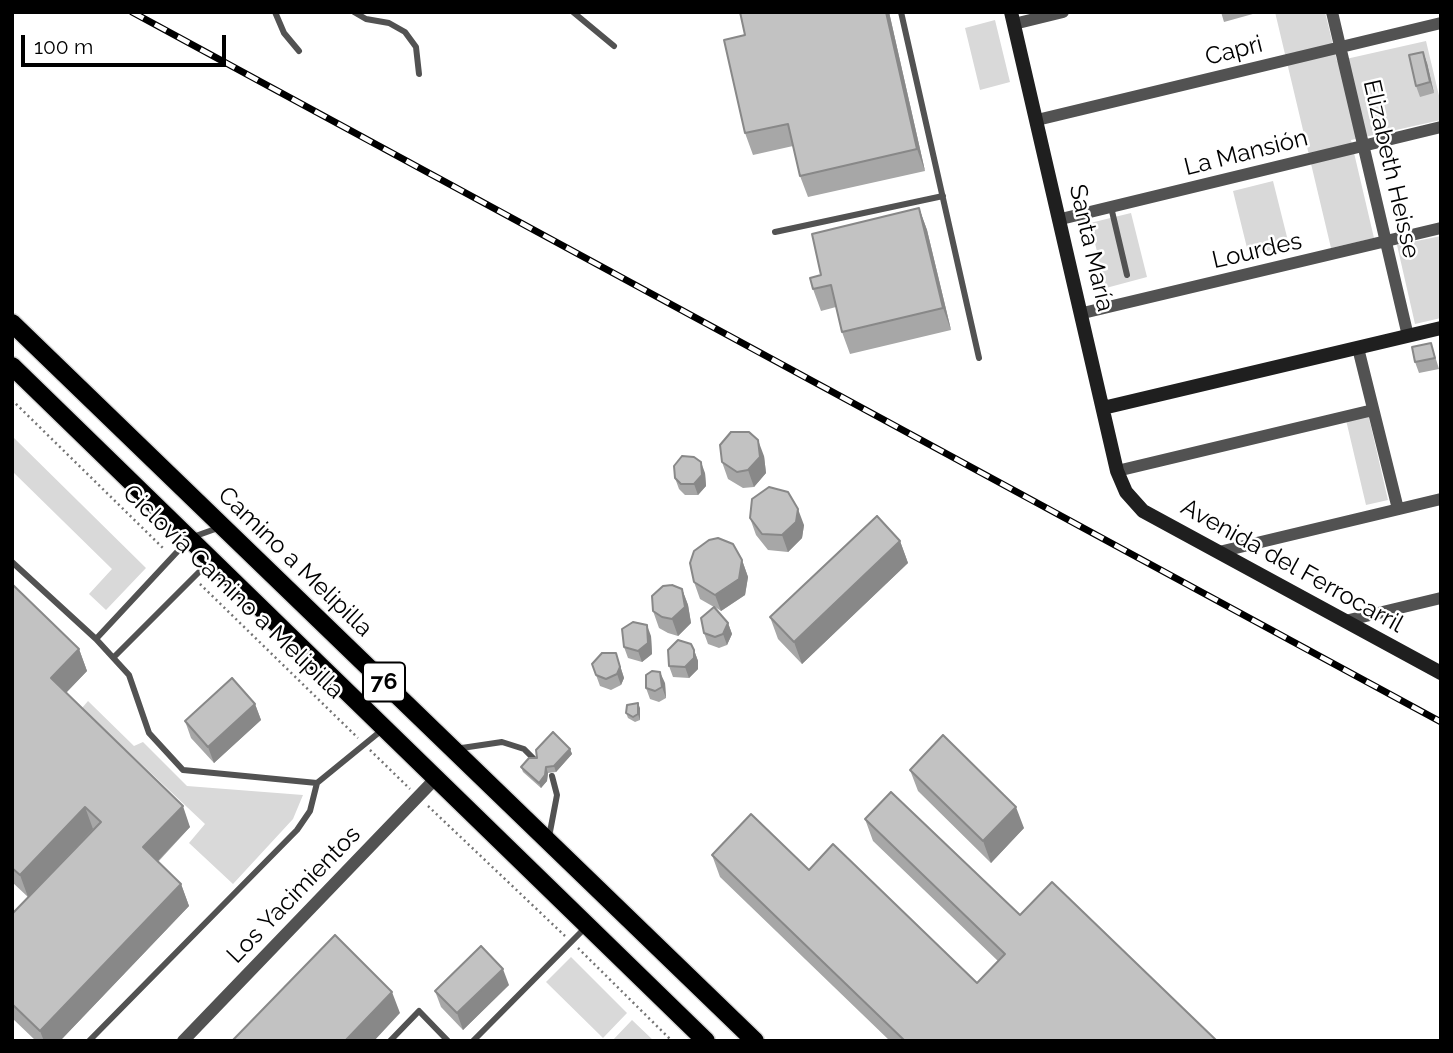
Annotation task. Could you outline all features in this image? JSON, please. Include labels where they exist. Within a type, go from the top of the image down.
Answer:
[{"type":"main road","name":"Camino a Melipilla","points":[[12,323],[755,1041]]},
{"type":"main road","name":"76","points":[[12,366],[706,1041]]},
{"type":"street","points":[[1013,18],[1063,12]]},
{"type":"street","name":"Elizabeth Heisse","points":[[1332,12],[1408,336]]},
{"type":"street","name":"Santa María","points":[[1013,18],[1083,313],[1117,471],[1126,492]]},
{"type":"street","name":"Capri","points":[[1037,120],[1441,23]]},
{"type":"street","name":"La Mansión","points":[[1061,219],[1441,128]]},
{"type":"street","name":"Lourdes","points":[[1083,313],[1441,228]]},
{"type":"street","points":[[1103,408],[1408,336],[1440,331]]},
{"type":"street","points":[[1358,348],[1398,509]]},
{"type":"street","points":[[1117,471],[1373,410]]},
{"type":"street","name":"Avenida del Ferrocarril","points":[[1126,492],[1143,511],[1441,673]]},
{"type":"street","points":[[1219,552],[1441,499]]},
{"type":"street","points":[[1345,621],[1441,598]]},
{"type":"street","name":"Los Yacimientos","points":[[183,1041],[436,778]]},
{"type":"lane","points":[[275,12],[284,33],[299,51]]},
{"type":"lane","points":[[354,12],[366,19],[389,23],[405,32],[416,47],[419,74]]},
{"type":"lane","points":[[573,12],[614,46]]},
{"type":"lane","points":[[901,12],[979,358]]},
{"type":"lane","points":[[775,232],[943,196]]},
{"type":"lane","points":[[1111,207],[1127,275]]},
{"type":"lane","points":[[96,639],[190,538],[224,526]]},
{"type":"lane","points":[[114,657],[212,560]]},
{"type":"lane","points":[[12,562],[96,639],[129,675],[154,741],[183,770],[317,783]]},
{"type":"lane","points":[[89,1041],[297,830],[310,811],[317,783],[384,728]]},
{"type":"lane","points":[[453,749],[502,742],[524,749],[535,760]]},
{"type":"lane","points":[[548,842],[557,795],[552,776]]},
{"type":"lane","points":[[473,1041],[587,926]]},
{"type":"lane","points":[[390,1041],[419,1011],[449,1041]]},
{"type":"path","name":"Ciclovía Camino a Melipilla","points":[[12,400],[172,556]]},
{"type":"path","name":"Ciclovía Camino a Melipilla","points":[[193,577],[672,1041]]},
{"type":"shaded area","points":[[1275,12],[1325,12],[1337,61],[1426,41],[1441,104],[1441,120],[1351,140],[1374,238],[1331,248]]},
{"type":"shaded area","points":[[995,20],[1010,82],[980,90],[965,28]]},
{"type":"shaded area","points":[[1273,181],[1289,245],[1249,256],[1233,191]]},
{"type":"shaded area","points":[[1131,213],[1147,277],[1106,288],[1090,223]]},
{"type":"shaded area","points":[[1441,236],[1441,318],[1415,324],[1397,245]]},
{"type":"shaded area","points":[[1368,414],[1388,500],[1366,505],[1346,420]]},
{"type":"shaded area","points":[[12,436],[146,568],[106,610],[89,594],[112,569],[12,471]]},
{"type":"shaded area","points":[[88,701],[134,746],[143,742],[187,786],[303,795],[293,819],[233,884],[189,843],[205,824],[82,708]]},
{"type":"shaded area","points":[[571,957],[627,1013],[603,1038],[546,982]]},
{"type":"shaded area","points":[[632,1020],[654,1041],[612,1041]]},
{"type":"building","points":[[740,12],[886,12],[917,149],[800,176],[788,124],[745,133],[724,40],[745,35]]},
{"type":"building","points":[[1423,52],[1430,82],[1416,86],[1409,55]]},
{"type":"building","points":[[919,208],[943,308],[842,332],[831,285],[813,289],[810,278],[821,275],[812,234]]},
{"type":"building","points":[[1431,343],[1435,358],[1415,362],[1412,347]]},
{"type":"building","points":[[731,432],[749,432],[758,440],[760,457],[748,470],[737,472],[722,462],[720,445]]},
{"type":"building","points":[[682,456],[694,457],[701,462],[702,475],[694,484],[681,484],[675,478],[674,466]]},
{"type":"building","points":[[769,487],[788,492],[798,509],[796,522],[782,535],[762,534],[750,518],[752,499]]},
{"type":"building","points":[[877,516],[900,541],[794,642],[770,617]]},
{"type":"building","points":[[718,538],[733,544],[742,560],[739,579],[715,595],[694,582],[690,563],[694,551],[709,540]]},
{"type":"building","points":[[12,584],[79,649],[51,678],[183,806],[143,847],[181,884],[40,1031],[12,1004],[12,914],[101,822],[85,807],[20,875],[12,868]]},
{"type":"building","points":[[672,585],[682,589],[685,607],[672,619],[653,611],[652,596],[663,586]]},
{"type":"building","points":[[714,607],[728,623],[723,634],[715,637],[704,633],[701,618]]},
{"type":"building","points":[[633,622],[647,625],[648,643],[638,651],[624,647],[622,629]]},
{"type":"building","points":[[678,640],[691,644],[694,650],[694,658],[685,667],[669,666],[668,650]]},
{"type":"building","points":[[602,653],[616,653],[620,667],[617,674],[606,679],[596,675],[592,664]]},
{"type":"building","points":[[652,671],[660,672],[662,687],[655,691],[646,688],[646,675]]},
{"type":"building","points":[[232,678],[255,704],[208,747],[185,721]]},
{"type":"building","points":[[638,703],[638,714],[633,717],[626,713],[627,705]]},
{"type":"building","points":[[553,732],[570,749],[554,766],[546,767],[545,775],[539,783],[521,767],[529,758],[537,758],[536,750]]},
{"type":"building","points":[[943,735],[1016,807],[983,841],[910,770]]},
{"type":"building","points":[[891,792],[1020,915],[1052,882],[1217,1041],[905,1041],[712,855],[751,814],[809,870],[833,844],[977,983],[1005,954],[865,819]]},
{"type":"building","points":[[335,935],[392,992],[345,1041],[232,1041]]},
{"type":"building","points":[[481,946],[503,969],[457,1013],[435,991]]},
{"type":"railway","points":[[132,12],[1441,722]]}]
